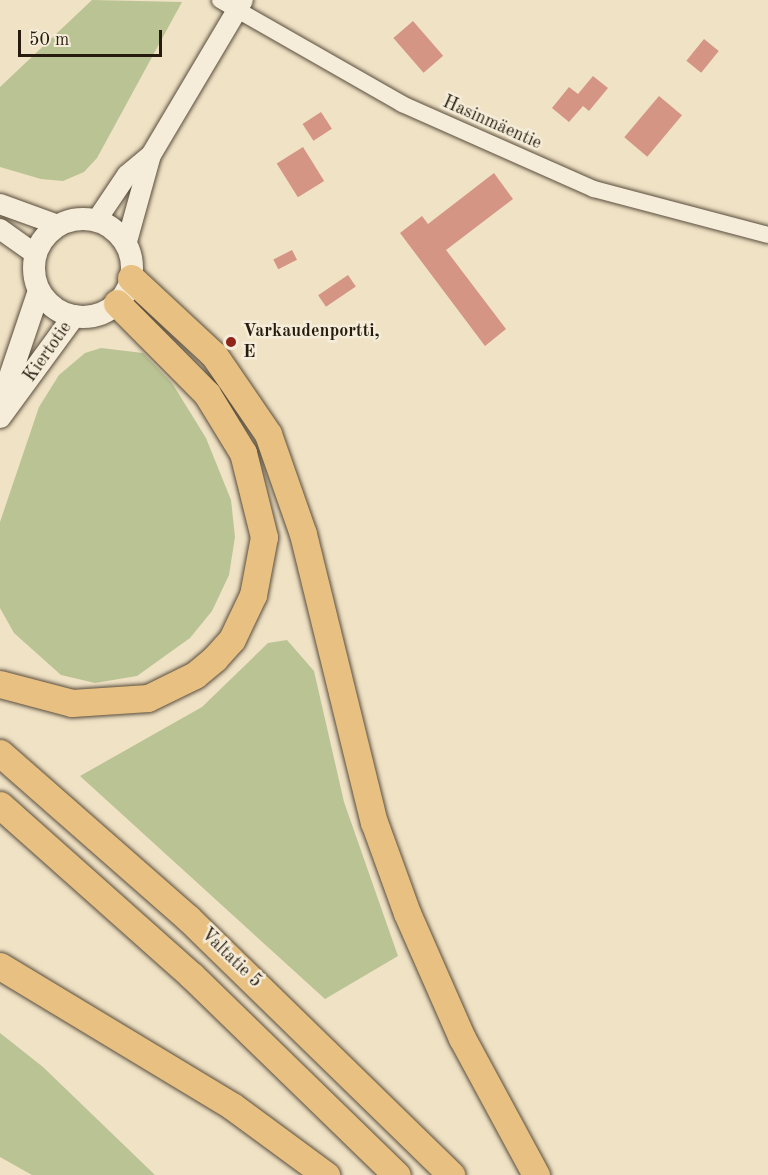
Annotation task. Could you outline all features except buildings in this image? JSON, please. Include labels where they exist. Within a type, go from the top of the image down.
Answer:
[{"type":"highway","points":[[131,278],[214,355],[268,434],[303,534],[374,822],[434,979],[536,1175]]},
{"type":"highway","points":[[0,684],[72,703],[148,698],[178,686],[215,658],[232,639],[253,595],[264,537],[243,453],[207,394],[117,303]]},
{"type":"highway","name":"Valtatie 5","points":[[0,753],[197,926],[451,1175]]},
{"type":"highway","points":[[0,804],[191,975],[397,1175]]},
{"type":"highway","points":[[0,966],[232,1106],[326,1175]]},
{"type":"main road","points":[[79,219],[96,221],[126,245],[131,278],[117,303],[93,316],[74,316],[54,307],[39,291],[35,254],[58,225],[79,219]]},
{"type":"main road","name":"Kiertotie","points":[[0,406],[39,291]]},
{"type":"main road","name":"Kiertotie","points":[[0,417],[74,316]]},
{"type":"street","name":"Hasinmäentie","points":[[220,0],[241,4],[402,104],[594,189],[768,235]]},
{"type":"street","points":[[126,245],[151,155],[241,4]]},
{"type":"street","points":[[96,221],[127,174],[151,155]]},
{"type":"street","points":[[0,204],[58,225]]},
{"type":"street","points":[[0,229],[35,254]]},
{"type":"green space","points":[[92,0],[182,2],[97,158],[84,172],[63,181],[41,179],[0,167],[0,87]]},
{"type":"green space","points":[[101,348],[143,353],[172,383],[206,438],[231,500],[235,537],[229,575],[212,611],[190,638],[137,676],[95,683],[61,675],[14,633],[0,608],[0,522],[39,407],[59,375],[85,353]]},
{"type":"green space","points":[[287,640],[314,671],[344,802],[398,956],[325,999],[80,776],[202,707],[268,643]]},
{"type":"green space","points":[[0,1033],[43,1067],[155,1175],[32,1175],[0,1157]]},
{"type":"place","name":"Varkaudenportti, E","points":[[231,342]]}]
